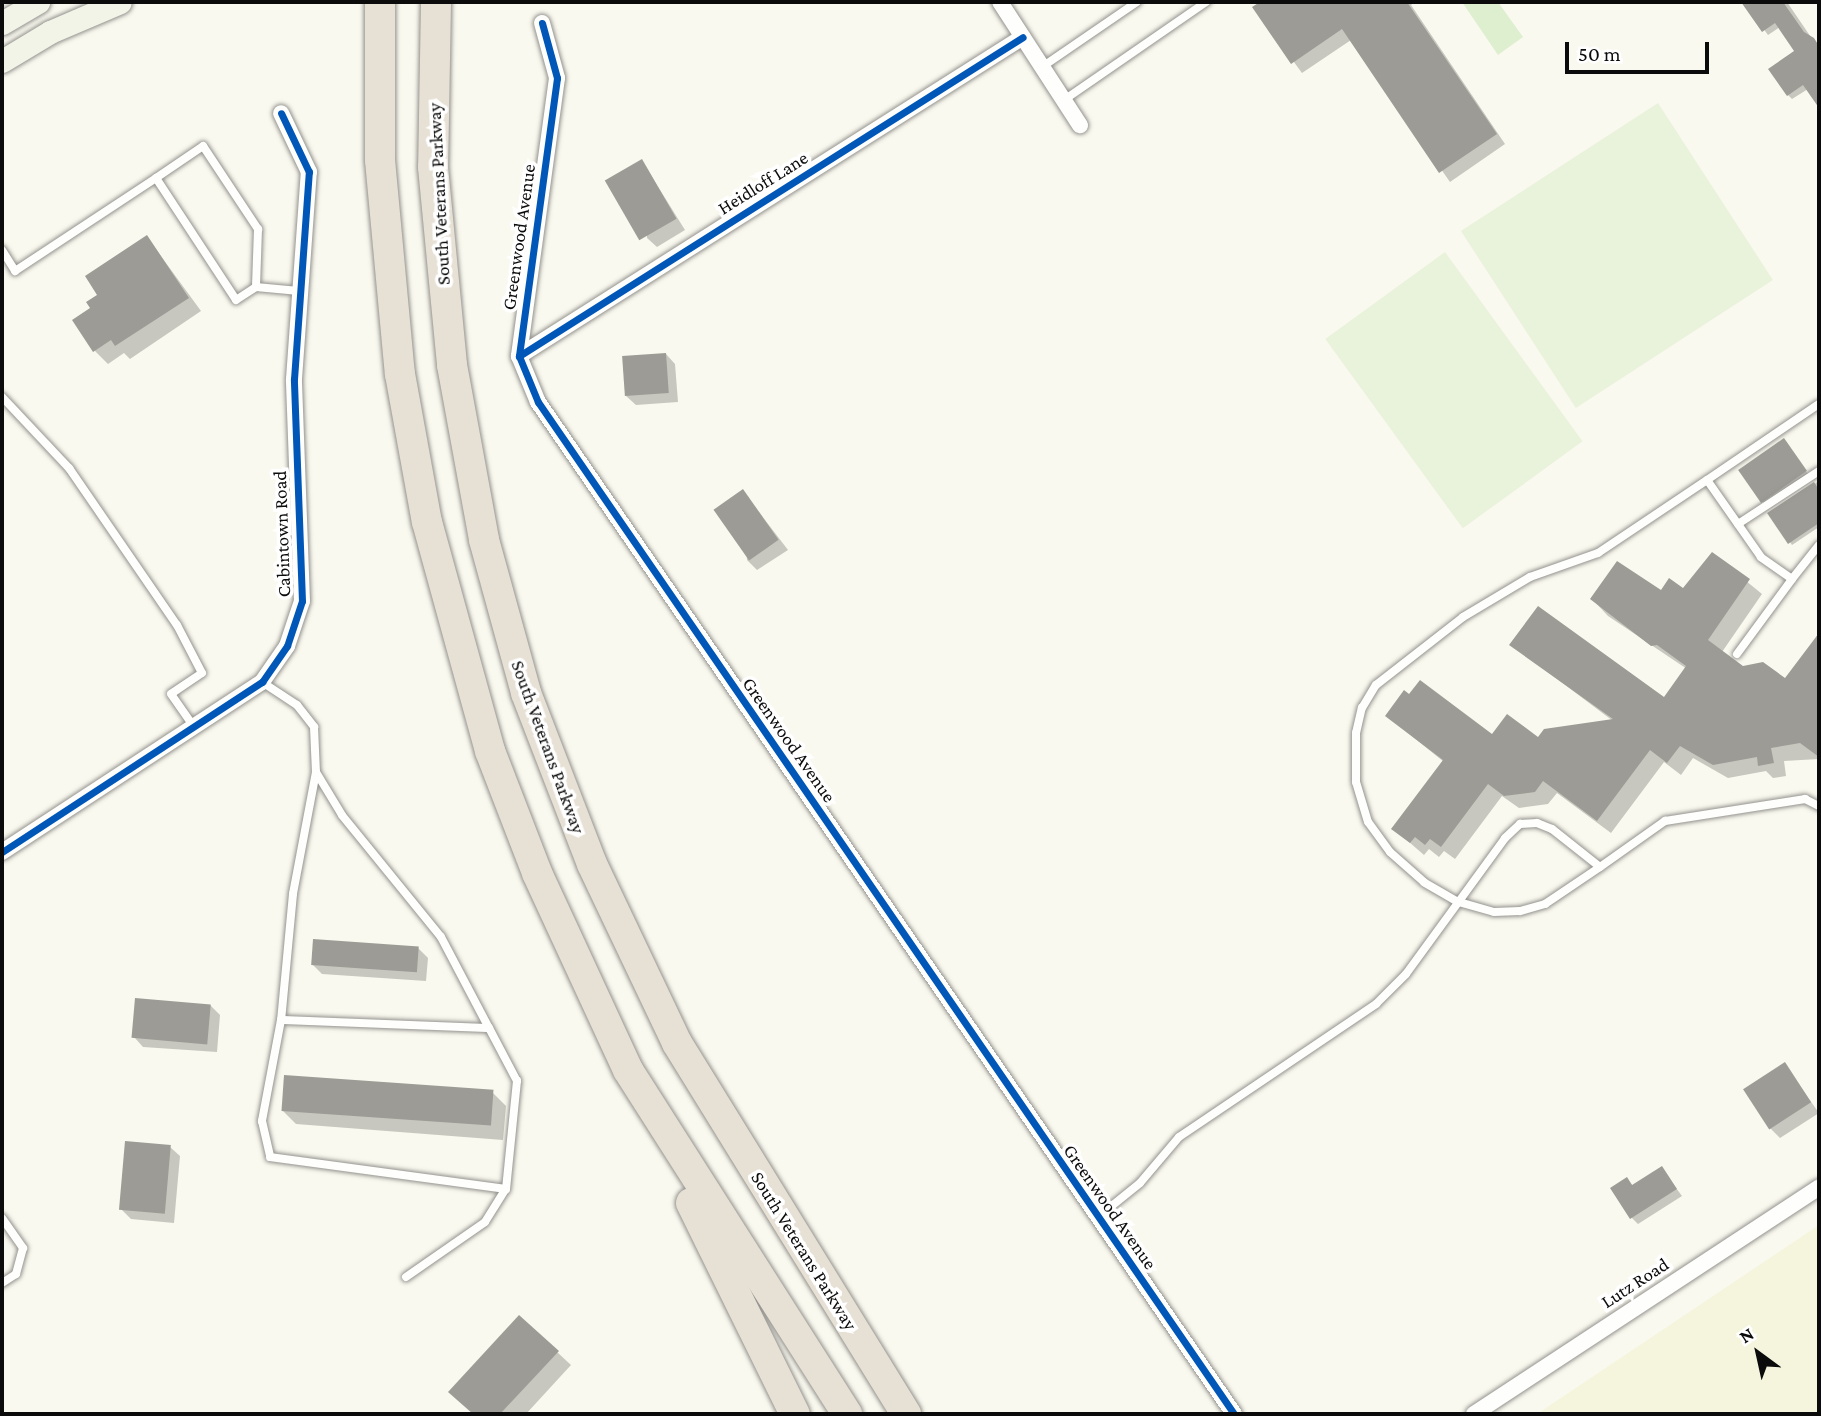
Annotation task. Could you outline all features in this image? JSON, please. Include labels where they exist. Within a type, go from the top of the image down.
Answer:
[{"type":"highway","points":[[358,2],[379,42]]},
{"type":"highway","points":[[380,2],[380,160],[400,374],[427,522],[457,644],[494,763],[590,996],[628,1069],[794,1414]]},
{"type":"highway","name":"South Veterans Parkway","points":[[439,7],[433,167],[452,365],[484,540],[526,693],[582,842],[677,1043],[906,1414]]},
{"type":"highway","points":[[628,1069],[847,1414]]},
{"type":"main road","points":[[2,61],[50,32],[120,2]]},
{"type":"main road","points":[[2,23],[27,4]]},
{"type":"street","points":[[1000,2],[1080,125]]},
{"type":"street","name":"Greenwood Avenue","points":[[542,23],[557,78],[519,356],[538,402],[1234,1414]]},
{"type":"street","name":"Heidloff Lane","points":[[519,356],[1023,37]]},
{"type":"street","name":"Cabintown Road","points":[[2,852],[262,682],[287,646],[302,601],[295,453],[299,291],[309,172],[281,113]]},
{"type":"street","name":"Lutz Road","points":[[1474,1414],[1819,1188]]},
{"type":"lane","points":[[1042,67],[1123,6],[1137,2]]},
{"type":"lane","points":[[1064,100],[1206,2]]},
{"type":"lane","points":[[2,250],[15,271],[203,146],[258,229],[256,287]]},
{"type":"lane","points":[[156,178],[236,300],[256,287],[299,291]]},
{"type":"lane","points":[[2,397],[69,468],[177,625],[202,673],[171,694],[194,727]]},
{"type":"lane","points":[[1819,404],[1598,553],[1530,578],[1463,617],[1376,685],[1362,708],[1356,733],[1356,782],[1368,822],[1390,852],[1416,875],[1458,902],[1494,912],[1520,911],[1545,904],[1665,821],[1805,799],[1819,806]]},
{"type":"lane","points":[[1738,524],[1819,471]]},
{"type":"lane","points":[[1707,480],[1760,557],[1792,579]]},
{"type":"lane","points":[[1737,654],[1819,545]]},
{"type":"lane","points":[[262,682],[298,705],[314,727],[316,772],[293,894],[281,1020],[262,1121],[270,1157],[506,1189]]},
{"type":"lane","points":[[316,772],[342,815],[441,937],[517,1081],[506,1189],[485,1222],[406,1277]]},
{"type":"lane","points":[[1098,1217],[1140,1183],[1179,1137],[1376,1004],[1406,974],[1458,902],[1520,824],[1537,822],[1552,830],[1600,867]]},
{"type":"lane","points":[[281,1020],[489,1028]]},
{"type":"lane","points":[[2,1218],[23,1248],[16,1274],[2,1283]]},
{"type":"green space","points":[[1462,2],[1498,2],[1523,37],[1498,55]]},
{"type":"green space","points":[[1658,103],[1773,280],[1576,408],[1461,231]]},
{"type":"green space","points":[[1445,252],[1583,441],[1463,528],[1325,339]]},
{"type":"green space","points":[[1819,1225],[1819,1414],[1537,1414]]},
{"type":"building","points":[[1260,2],[1407,2],[1497,134],[1439,173],[1342,29],[1291,64],[1252,7]]},
{"type":"building","points":[[1741,2],[1783,2],[1804,32],[1814,38],[1819,46],[1819,108],[1803,85],[1787,96],[1768,69],[1794,51],[1775,23],[1762,32]]},
{"type":"building","points":[[642,159],[676,219],[639,240],[605,180]]},
{"type":"building","points":[[147,235],[189,298],[115,346],[111,340],[93,352],[72,320],[90,308],[86,302],[97,295],[85,276]]},
{"type":"building","points":[[666,353],[669,393],[625,396],[622,356]]},
{"type":"building","points":[[1784,438],[1807,471],[1761,503],[1738,470]]},
{"type":"building","points":[[1814,482],[1819,490],[1819,523],[1788,544],[1767,513]]},
{"type":"building","points":[[743,489],[779,540],[749,560],[714,510]]},
{"type":"building","points":[[1712,552],[1750,579],[1708,640],[1743,666],[1763,662],[1785,678],[1819,633],[1819,757],[1800,743],[1771,748],[1774,763],[1758,766],[1757,757],[1713,765],[1680,746],[1667,763],[1650,750],[1597,821],[1543,781],[1535,792],[1504,796],[1488,784],[1441,847],[1430,839],[1425,845],[1415,837],[1410,843],[1391,829],[1443,760],[1385,716],[1404,690],[1409,694],[1420,680],[1492,734],[1507,714],[1538,737],[1544,729],[1613,719],[1509,645],[1538,606],[1664,697],[1686,666],[1657,645],[1651,646],[1590,599],[1617,561],[1661,590],[1669,578],[1683,588]]},
{"type":"building","points":[[313,939],[419,946],[417,972],[311,965]]},
{"type":"building","points":[[135,998],[211,1005],[207,1044],[132,1038]]},
{"type":"building","points":[[1785,1062],[1811,1102],[1769,1129],[1743,1089]]},
{"type":"building","points":[[284,1075],[493,1090],[491,1126],[281,1111]]},
{"type":"building","points":[[125,1141],[171,1145],[165,1214],[119,1210]]},
{"type":"building","points":[[1662,1166],[1677,1189],[1630,1219],[1610,1188],[1627,1177],[1632,1185]]},
{"type":"building","points":[[519,1315],[559,1351],[500,1414],[473,1414],[448,1392]]},
{"type":"cycle path","points":[[542,23],[557,78],[519,356],[538,402],[1234,1414]]},
{"type":"cycle path","points":[[519,356],[1023,37]]},
{"type":"cycle path","points":[[2,852],[262,682],[287,646],[302,601],[294,379],[309,172],[281,113]]}]
